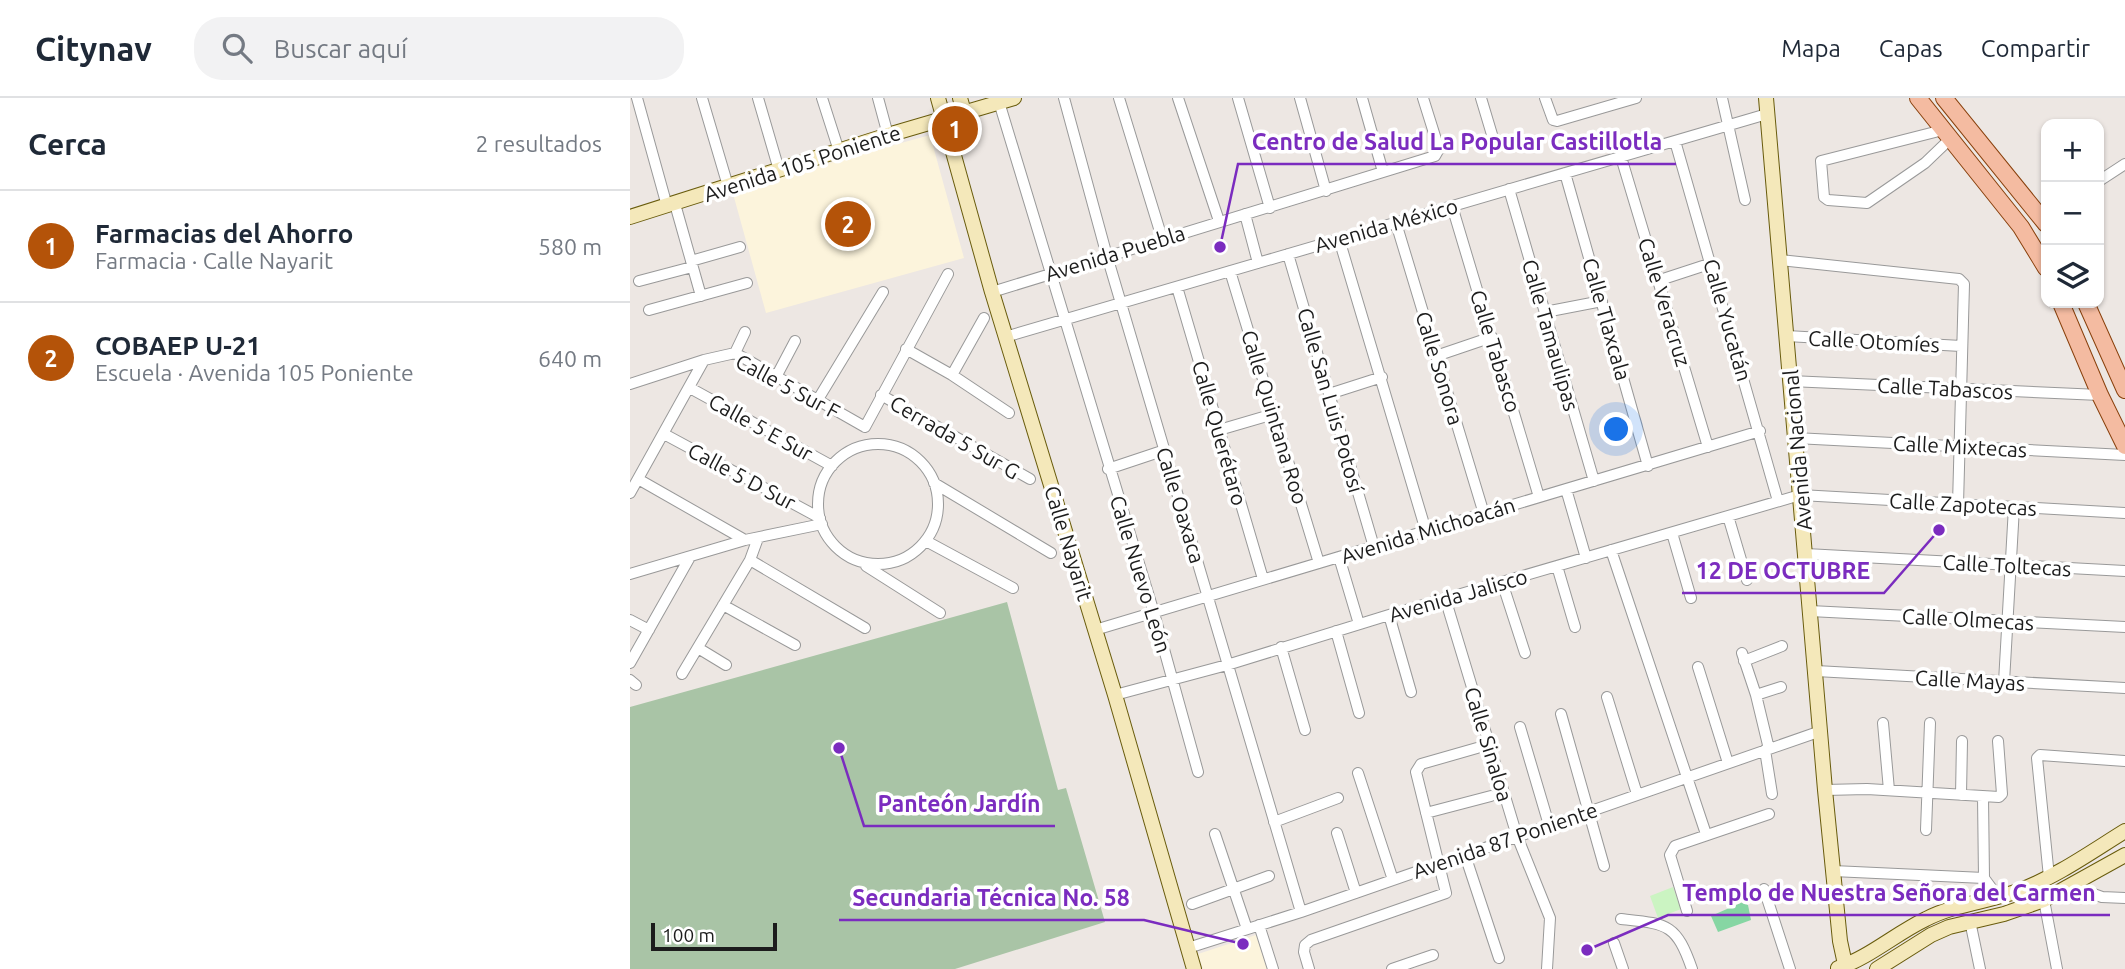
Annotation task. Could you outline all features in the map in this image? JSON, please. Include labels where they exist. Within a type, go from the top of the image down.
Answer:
[{"type":"main road","name":"Calle Nayarit","points":[[938,98],[992,292],[1115,695],[1194,969]]},
{"type":"main road","name":"Avenida 105 Poniente","points":[[630,217],[944,118],[962,105],[1014,98]]},
{"type":"main road","name":"Avenida Nacional","points":[[1766,98],[1825,790],[1843,968]]},
{"type":"main road","points":[[1918,98],[2021,227],[2041,260]]},
{"type":"main road","points":[[1944,98],[2041,214]]},
{"type":"main road","points":[[2063,308],[2125,446]]},
{"type":"main road","points":[[2088,308],[2125,390]]},
{"type":"main road","points":[[1843,968],[1925,919],[1951,908],[2017,891],[2049,877],[2125,831]]},
{"type":"main road","points":[[1877,969],[1900,962],[1931,935],[2044,900],[2125,855]]},
{"type":"street","points":[[637,98],[636,116],[671,205],[701,296]]},
{"type":"street","points":[[702,98],[728,186]]},
{"type":"street","points":[[758,98],[779,170]]},
{"type":"street","points":[[822,98],[839,151]]},
{"type":"street","points":[[878,98],[888,135]]},
{"type":"street","name":"Calle Oaxaca","points":[[1065,98],[1107,256],[1301,912]]},
{"type":"street","points":[[1119,98],[1162,238]]},
{"type":"street","points":[[1178,98],[1219,221]]},
{"type":"street","points":[[1238,98],[1270,208]]},
{"type":"street","points":[[1300,98],[1326,191]]},
{"type":"street","points":[[1362,98],[1383,172]]},
{"type":"street","name":"Avenida Puebla","points":[[992,292],[1435,156],[1438,153],[1423,98]]},
{"type":"street","points":[[1481,98],[1493,138]]},
{"type":"street","points":[[1545,98],[1553,120],[1557,121],[1605,102],[1636,98]]},
{"type":"street","points":[[1722,98],[1745,200]]},
{"type":"street","name":"Calle Nuevo León","points":[[999,102],[1066,320],[1108,469],[1154,613],[1198,772]]},
{"type":"street","name":"Avenida México","points":[[1006,337],[1767,114]]},
{"type":"street","points":[[1947,134],[1936,152],[1925,163],[1867,203],[1828,200],[1824,197],[1821,161],[1922,135],[1947,134]]},
{"type":"street","name":"Calle Yucatán","points":[[1675,141],[1779,501]]},
{"type":"street","name":"Calle Veracruz","points":[[1621,157],[1708,447]]},
{"type":"street","points":[[2104,178],[2125,164]]},
{"type":"street","name":"Calle Tlaxcala","points":[[1565,173],[1648,466]]},
{"type":"street","name":"Calle Tamaulipas","points":[[1509,190],[1594,481]]},
{"type":"street","name":"Calle Tabasco","points":[[1452,206],[1539,497]]},
{"type":"street","points":[[1245,214],[1258,263]]},
{"type":"street","name":"Calle Sonora","points":[[1396,223],[1484,514]]},
{"type":"street","points":[[1339,239],[1426,531]]},
{"type":"street","points":[[639,281],[740,247]]},
{"type":"street","name":"Calle San Luis Potosí","points":[[1288,254],[1374,547]]},
{"type":"street","points":[[1780,260],[1959,279],[1964,285],[1958,504]]},
{"type":"street","points":[[1660,280],[1712,263]]},
{"type":"street","name":"Calle Quintana Roo","points":[[1230,271],[1320,563]]},
{"type":"street","points":[[867,446],[865,427],[948,274]]},
{"type":"street","points":[[649,310],[747,284]]},
{"type":"street","name":"Calle Querétaro","points":[[1177,287],[1263,579]]},
{"type":"street","points":[[817,401],[883,292]]},
{"type":"street","points":[[1545,312],[1602,301]]},
{"type":"street","points":[[952,375],[984,318]]},
{"type":"street","points":[[735,353],[745,332]]},
{"type":"street","name":"Calle Otomíes","points":[[1787,336],[1961,346]]},
{"type":"street","points":[[1436,356],[1492,337]]},
{"type":"street","points":[[776,377],[795,341]]},
{"type":"street","points":[[906,349],[952,375],[1009,413]]},
{"type":"street","name":"Calle 5 Sur F","points":[[634,383],[704,360],[735,353],[865,427]]},
{"type":"street","points":[[630,493],[704,360]]},
{"type":"street","points":[[1329,394],[1382,377]]},
{"type":"street","name":"Calle Tabascos","points":[[1790,381],[2100,395]]},
{"type":"street","points":[[630,393],[634,383]]},
{"type":"street","name":"Calle 5 E Sur","points":[[690,388],[832,466]]},
{"type":"street","name":"Cerrada 5 Sur G","points":[[881,395],[1030,479]]},
{"type":"street","points":[[1219,429],[1274,414]]},
{"type":"street","name":"Avenida Michoacán","points":[[1095,630],[1760,431]]},
{"type":"street","name":"Calle 5 D Sur","points":[[663,434],[821,521]]},
{"type":"street","name":"Calle Mixtecas","points":[[1796,438],[2125,455]]},
{"type":"street","points":[[859,561],[888,564],[903,559],[926,541],[932,532],[939,502],[934,483],[923,464],[898,447],[882,444],[867,446],[848,453],[832,466],[821,485],[818,507],[821,521],[836,547],[940,612]]},
{"type":"street","name":"Calle Nuevo León","points":[[1108,469],[1165,450]]},
{"type":"street","points":[[638,479],[745,540]]},
{"type":"street","points":[[934,483],[1051,553]]},
{"type":"street","points":[[1566,489],[1586,558]]},
{"type":"street","name":"Avenida Jalisco","points":[[1115,695],[1800,495]]},
{"type":"street","name":"Calle Zapotecas","points":[[1800,495],[2125,513]]},
{"type":"street","points":[[2004,682],[2014,507]]},
{"type":"street","points":[[1728,516],[1747,580]]},
{"type":"street","points":[[630,574],[821,521]]},
{"type":"street","points":[[1672,533],[1691,598]]},
{"type":"street","points":[[682,674],[750,560],[758,538]]},
{"type":"street","points":[[926,541],[1013,588]]},
{"type":"street","points":[[1611,550],[1706,834]]},
{"type":"street","name":"Calle Toltecas","points":[[1805,554],[2125,571]]},
{"type":"street","points":[[630,663],[690,557]]},
{"type":"street","points":[[1339,557],[1359,624]]},
{"type":"street","points":[[750,560],[864,628]]},
{"type":"street","points":[[1557,566],[1575,627]]},
{"type":"street","points":[[1502,582],[1525,653]]},
{"type":"street","name":"Calle Sinaloa","points":[[1445,598],[1517,836],[1550,918],[1547,969]]},
{"type":"street","points":[[723,605],[795,645]]},
{"type":"street","name":"Calle Olmecas","points":[[1810,611],[2125,627]]},
{"type":"street","points":[[1389,615],[1411,692]]},
{"type":"street","points":[[630,620],[649,630]]},
{"type":"street","points":[[1336,631],[1359,713]]},
{"type":"street","points":[[1772,794],[1767,749],[1756,695],[1743,657],[1782,646]]},
{"type":"street","points":[[1281,647],[1304,730]]},
{"type":"street","points":[[698,648],[726,665]]},
{"type":"street","points":[[1698,667],[1728,763]]},
{"type":"street","name":"Calle Mayas","points":[[1816,671],[2125,688]]},
{"type":"street","points":[[1756,695],[1781,687]]},
{"type":"street","points":[[1607,697],[1637,794]]},
{"type":"street","points":[[1561,715],[1604,866]]},
{"type":"street","points":[[1883,723],[1889,790]]},
{"type":"street","points":[[1926,830],[1930,723]]},
{"type":"street","points":[[1520,727],[1549,825]]},
{"type":"street","name":"Avenida 87 Poniente","points":[[1188,948],[1301,912],[1821,731]]},
{"type":"street","points":[[1961,795],[1962,741]]},
{"type":"street","points":[[1825,790],[1889,790],[2000,797],[1998,741]]},
{"type":"street","points":[[1309,969],[1304,952],[1305,945],[1311,940],[1446,893],[1416,772],[1421,764],[1477,748]]},
{"type":"street","points":[[2049,877],[2037,763],[2040,755],[2125,761]]},
{"type":"street","points":[[1358,773],[1393,880]]},
{"type":"street","points":[[1426,813],[1491,796]]},
{"type":"street","points":[[1983,797],[1984,878],[1998,897]]},
{"type":"street","points":[[1274,822],[1338,798]]},
{"type":"street","points":[[1687,911],[1670,855],[1675,846],[1769,814]]},
{"type":"street","points":[[1337,833],[1356,892]]},
{"type":"street","points":[[1215,834],[1247,929]]},
{"type":"street","points":[[1465,855],[1499,958]]},
{"type":"street","points":[[1833,871],[1984,878]]},
{"type":"street","points":[[1192,904],[1269,876]]},
{"type":"street","points":[[2076,884],[2102,897],[2125,898]]},
{"type":"street","points":[[1764,889],[1790,969]]},
{"type":"street","points":[[2044,900],[2057,969]]},
{"type":"street","points":[[1621,919],[1660,923],[1672,932],[1686,952],[1692,969]]},
{"type":"street","points":[[1970,921],[1980,969]]},
{"type":"street","points":[[1259,925],[1273,969]]},
{"type":"street","points":[[1614,943],[1623,969]]},
{"type":"street","points":[[1392,969],[1433,955]]},
{"type":"shaded area","points":[[930,135],[964,258],[766,313],[732,190]]},
{"type":"shaded area","points":[[1256,935],[1267,969],[1203,969],[1198,954]]},
{"type":"green space","points":[[1007,602],[1058,790],[1066,788],[1105,922],[955,969],[630,969],[630,707]]},
{"type":"green space","points":[[1673,887],[1681,909],[1658,918],[1650,896]]},
{"type":"green space","points":[[1743,902],[1748,905],[1751,920],[1718,932],[1711,916]]},
{"type":"place","name":"Farmacias del Ahorro","points":[[955,129]]},
{"type":"place","name":"COBAEP U-21","points":[[848,224]]},
{"type":"place","name":"Centro de Salud La Popular Castillotla","points":[[1220,247]]},
{"type":"place","name":"12 DE OCTUBRE","points":[[1939,530]]},
{"type":"place","name":"Panteón Jardín","points":[[839,748]]},
{"type":"place","name":"Secundaria Técnica No. 58","points":[[1243,944]]},
{"type":"place","name":"Templo de Nuestra Señora del Carmen","points":[[1587,950]]}]
